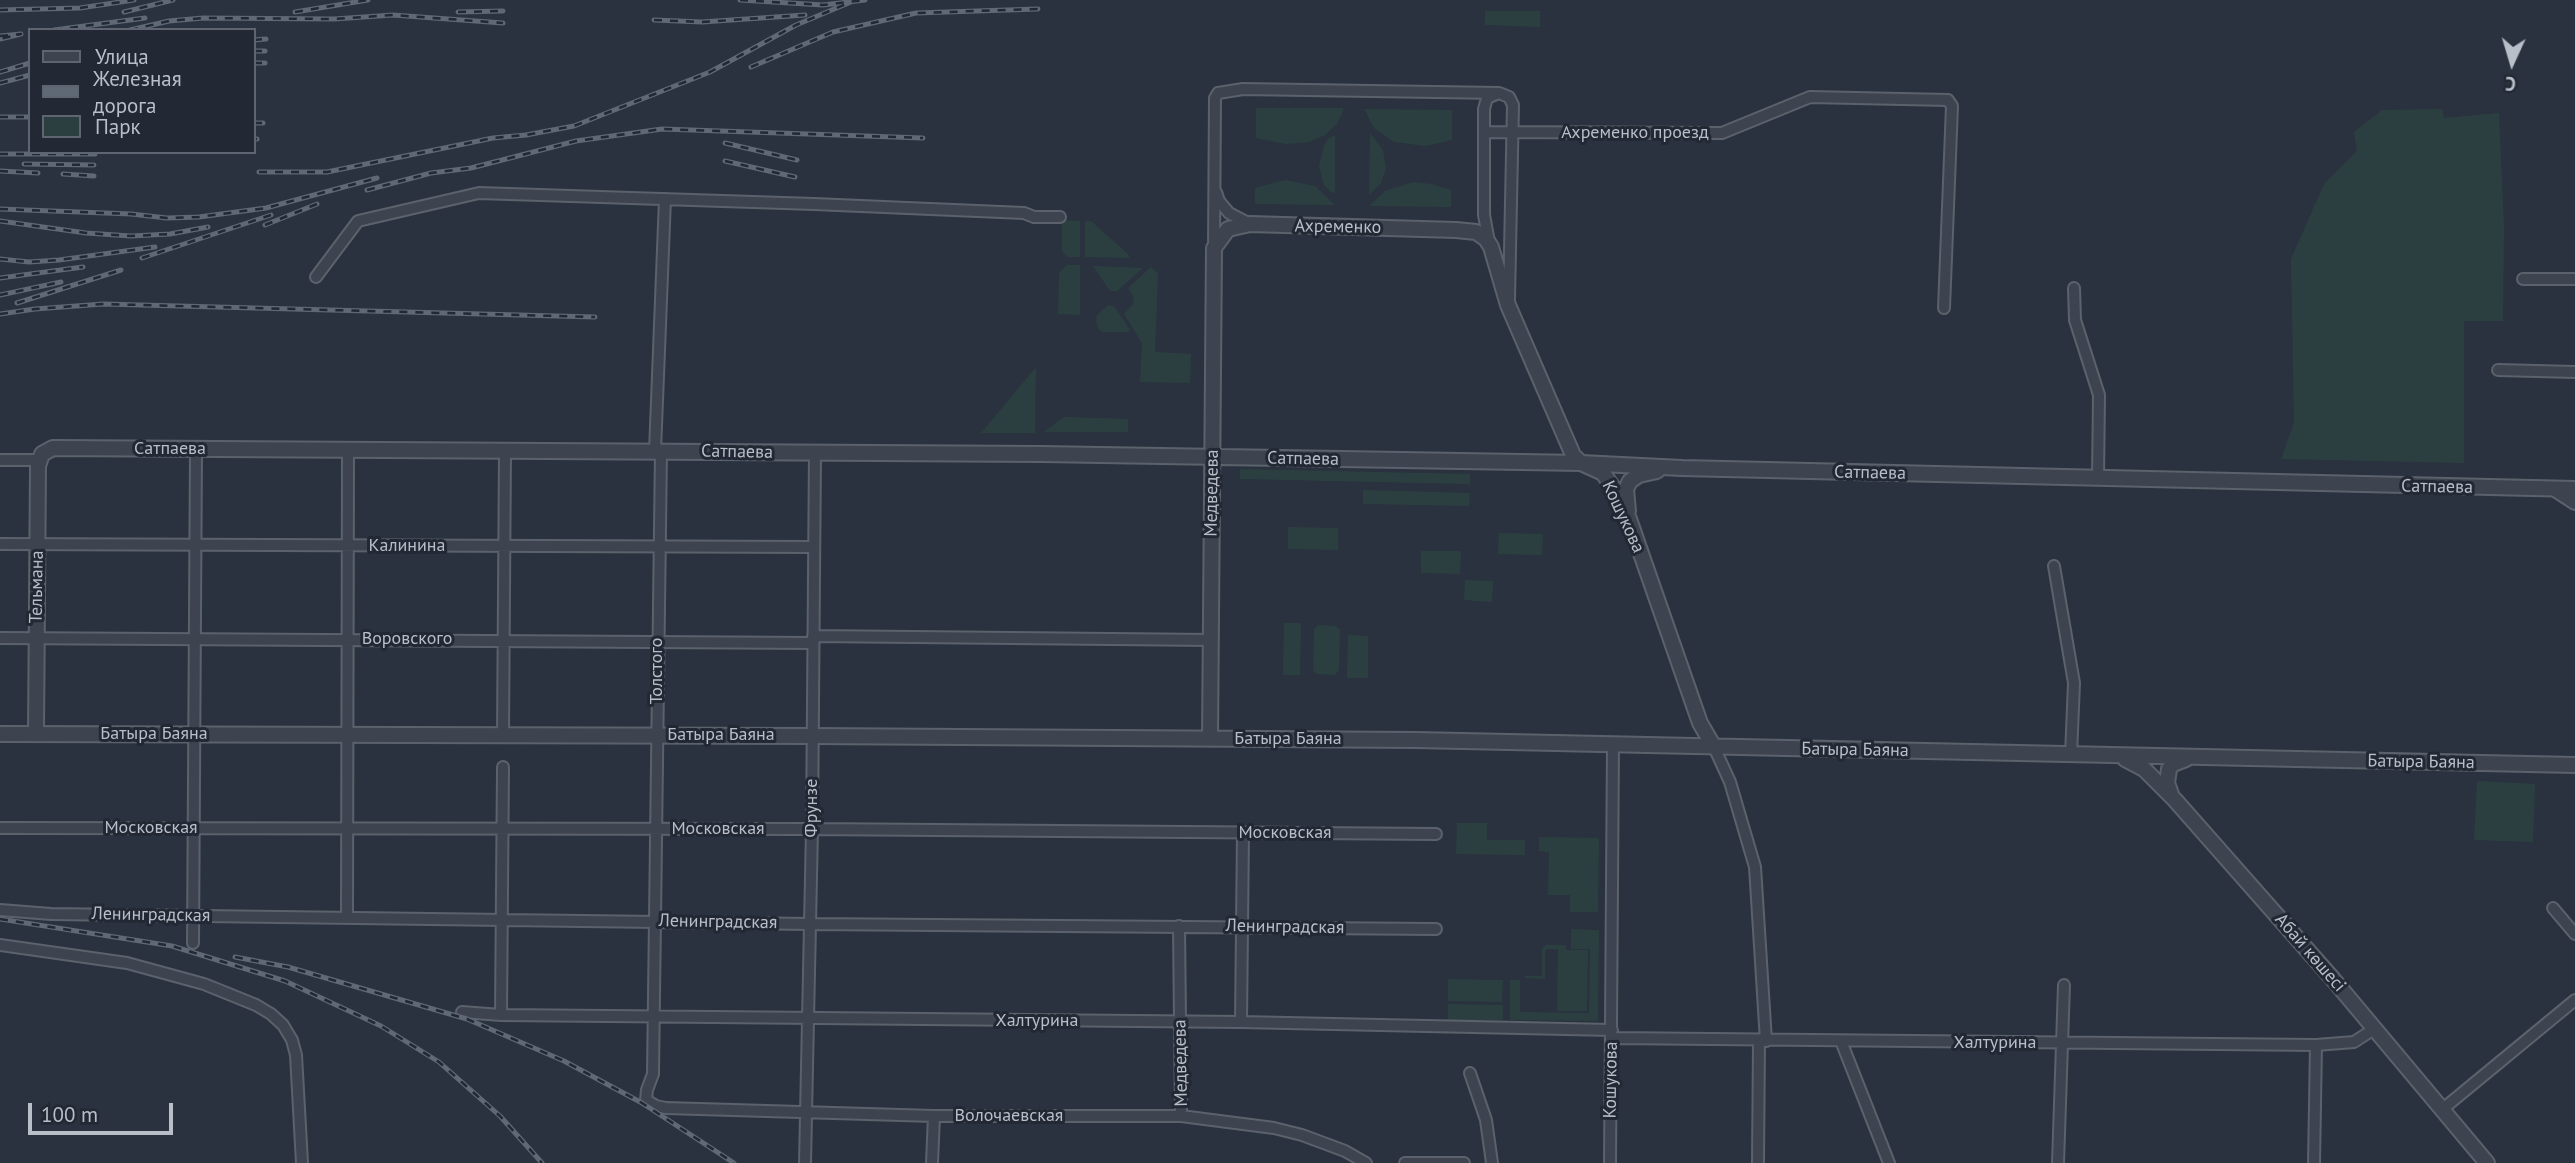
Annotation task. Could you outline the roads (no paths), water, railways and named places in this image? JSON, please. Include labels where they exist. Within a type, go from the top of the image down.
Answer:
[{"type":"street","points":[[1214,248],[1218,93],[1243,89],[1499,93]]},
{"type":"street","points":[[1490,244],[1484,206],[1485,102],[1489,96],[1499,93]]},
{"type":"street","name":"Кошукова","points":[[1499,93],[1513,102],[1508,305]]},
{"type":"street","name":"Ахременко проезд","points":[[1484,132],[1722,133],[1814,97],[1948,100],[1952,106],[1944,308]]},
{"type":"street","points":[[1215,188],[1219,201],[1229,213],[1250,224]]},
{"type":"street","points":[[316,276],[358,221],[479,193],[1002,212],[1060,217]]},
{"type":"street","name":"Толстого","points":[[646,1100],[653,1074],[658,451],[665,199]]},
{"type":"street","points":[[1456,230],[1472,223],[1484,206]]},
{"type":"street","name":"Ахременко","points":[[1214,248],[1228,229],[1250,224],[1473,231],[1483,236],[1490,244]]},
{"type":"street","name":"Кошукова","points":[[1490,244],[1508,305],[1573,455],[1581,463],[1601,471],[1616,492],[1629,519],[1700,723],[1714,747]]},
{"type":"street","name":"Медведева","points":[[1210,739],[1214,248]]},
{"type":"street","points":[[2523,279],[2575,279]]},
{"type":"street","points":[[2074,288],[2075,320],[2099,394],[2098,478]]},
{"type":"street","points":[[2498,370],[2575,372]]},
{"type":"street","name":"Сатпаева","points":[[40,460],[42,454],[53,448],[1041,454],[1581,463],[1675,468],[2575,489]]},
{"type":"street","points":[[193,943],[196,449]]},
{"type":"street","points":[[346,917],[348,449]]},
{"type":"street","points":[[503,735],[505,450]]},
{"type":"street","name":"Фрунзе","points":[[806,1163],[816,452]]},
{"type":"street","points":[[0,460],[40,460]]},
{"type":"street","name":"Тельмана","points":[[36,734],[40,460]]},
{"type":"street","points":[[1616,492],[1613,480],[1615,472],[1630,465]]},
{"type":"street","points":[[1629,519],[1626,489],[1630,481],[1643,474],[1675,468]]},
{"type":"street","points":[[2554,489],[2575,502]]},
{"type":"street","name":"Калинина","points":[[0,544],[814,547]]},
{"type":"street","points":[[2054,566],[2074,683],[2071,755]]},
{"type":"street","name":"Воровского","points":[[0,638],[1211,640]]},
{"type":"street","points":[[1687,746],[1702,741],[1700,723]]},
{"type":"street","name":"Батыра Баяна","points":[[0,734],[1210,739],[2575,765]]},
{"type":"street","name":"Кошукова","points":[[1610,1163],[1613,745]]},
{"type":"street","points":[[1714,747],[1730,782],[1755,867],[1762,1041],[1758,1163]]},
{"type":"street","name":"Абай көшесі","points":[[2120,757],[2144,769],[2175,800],[2444,1108],[2487,1163]]},
{"type":"street","points":[[2175,800],[2167,783],[2169,769],[2176,762],[2194,757]]},
{"type":"street","points":[[501,1015],[503,767]]},
{"type":"street","name":"Московская","points":[[0,828],[812,829],[1436,834]]},
{"type":"street","points":[[1241,1022],[1243,832]]},
{"type":"street","points":[[2553,908],[2575,934]]},
{"type":"street","name":"Ленинградская","points":[[0,910],[51,914],[193,916],[1436,929]]},
{"type":"street","name":"Медведева","points":[[1179,926],[1181,1116]]},
{"type":"street","points":[[0,945],[127,963],[204,984],[271,1014],[283,1025],[294,1048],[302,1163]]},
{"type":"street","points":[[2058,1163],[2064,985]]},
{"type":"street","points":[[2444,1108],[2575,1000]]},
{"type":"street","name":"Халтурина","points":[[462,1012],[501,1015],[809,1020],[1241,1022],[1762,1041],[2316,1045],[2354,1042],[2374,1029]]},
{"type":"street","points":[[1841,1041],[1889,1163]]},
{"type":"street","points":[[2314,1163],[2316,1045]]},
{"type":"street","points":[[1470,1073],[1486,1120],[1492,1163]]},
{"type":"street","name":"Волочаевская","points":[[646,1100],[662,1107],[933,1116],[1181,1116],[1274,1128],[1302,1135],[1345,1151],[1366,1163]]},
{"type":"street","points":[[932,1163],[933,1116]]},
{"type":"street","points":[[1405,1163],[1464,1163]]},
{"type":"railway","points":[[0,10],[80,8],[134,0]]},
{"type":"railway","points":[[124,12],[173,0]]},
{"type":"railway","points":[[295,12],[368,0]]},
{"type":"railway","points":[[740,0],[823,5],[865,0]]},
{"type":"railway","points":[[259,172],[327,172],[493,138],[574,126],[710,72],[796,25],[851,2]]},
{"type":"railway","points":[[751,67],[833,32],[916,13],[1038,9]]},
{"type":"railway","points":[[458,12],[503,11]]},
{"type":"railway","points":[[139,28],[169,21],[203,18],[334,19],[393,15],[503,23]]},
{"type":"railway","points":[[654,20],[702,22],[805,15]]},
{"type":"railway","points":[[69,28],[145,18]]},
{"type":"railway","points":[[0,36],[21,34],[0,39]]},
{"type":"railway","points":[[256,40],[266,39]]},
{"type":"railway","points":[[256,51],[265,51]]},
{"type":"railway","points":[[256,63],[265,63]]},
{"type":"railway","points":[[0,72],[28,64]]},
{"type":"railway","points":[[0,83],[28,76]]},
{"type":"railway","points":[[0,117],[28,117]]},
{"type":"railway","points":[[256,123],[263,123]]},
{"type":"railway","points":[[367,190],[431,173],[471,168],[576,141],[662,129],[923,138]]},
{"type":"railway","points":[[725,143],[797,160]]},
{"type":"railway","points":[[0,154],[95,154]]},
{"type":"railway","points":[[725,161],[795,177]]},
{"type":"railway","points":[[24,164],[94,165]]},
{"type":"railway","points":[[0,171],[38,173]]},
{"type":"railway","points":[[63,174],[94,176]]},
{"type":"railway","points":[[0,209],[167,218],[199,217],[266,208],[377,178]]},
{"type":"railway","points":[[265,225],[317,204]]},
{"type":"railway","points":[[142,258],[271,215]]},
{"type":"railway","points":[[0,221],[86,233],[131,236],[170,234],[208,227]]},
{"type":"railway","points":[[0,259],[29,262],[59,260],[155,247]]},
{"type":"railway","points":[[0,278],[83,267]]},
{"type":"railway","points":[[17,303],[121,270]]},
{"type":"railway","points":[[0,295],[61,282]]},
{"type":"railway","points":[[0,314],[103,304],[595,317]]},
{"type":"railway","points":[[0,919],[172,946],[285,981],[381,1026],[439,1062],[500,1116],[542,1163]]},
{"type":"railway","points":[[235,957],[288,967],[467,1019],[564,1061],[642,1103],[734,1163]]}]
